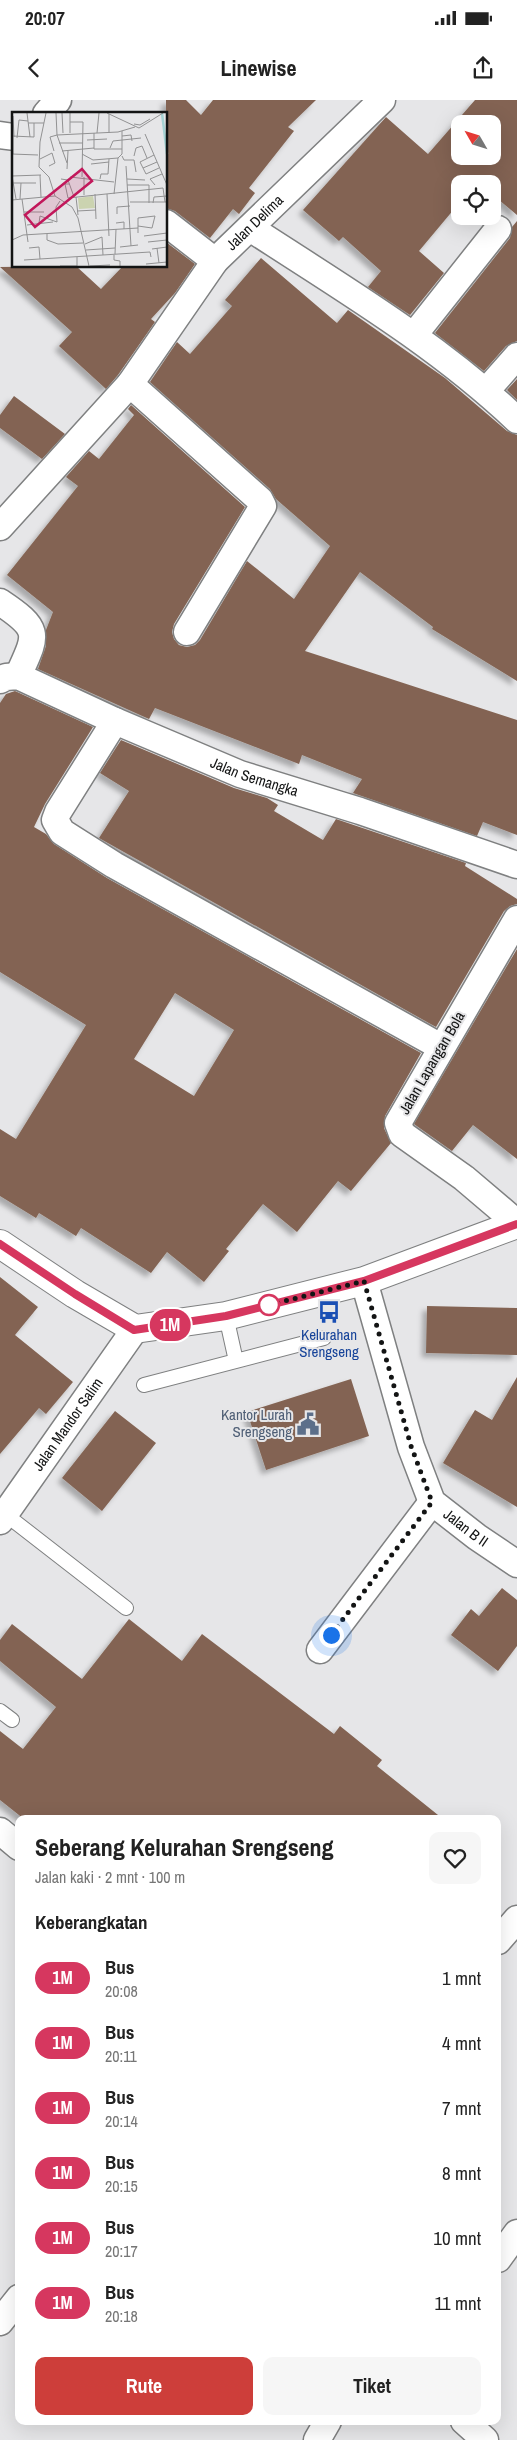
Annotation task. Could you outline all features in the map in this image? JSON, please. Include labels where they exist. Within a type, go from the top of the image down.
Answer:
[{"type":"main road","points":[[0,1244],[75,1294],[134,1330],[226,1316],[364,1281],[517,1224]]},
{"type":"street","points":[[48,112],[58,100]]},
{"type":"street","name":"Jalan Delima","points":[[0,527],[130,384],[215,261],[382,100]]},
{"type":"street","points":[[168,226],[215,261]]},
{"type":"street","points":[[250,228],[414,335],[486,391],[517,420]]},
{"type":"street","points":[[414,335],[498,229]]},
{"type":"street","points":[[486,391],[517,356]]},
{"type":"street","points":[[130,384],[260,500],[263,506],[187,632]]},
{"type":"street","points":[[0,602],[28,625],[34,633],[34,641],[9,678]]},
{"type":"street","name":"Jalan Semangka","points":[[9,678],[240,774],[350,808],[517,865]]},
{"type":"street","points":[[115,721],[58,812],[56,820],[62,832],[114,865],[441,1047]]},
{"type":"street","name":"Jalan Lapangan Bola","points":[[517,919],[402,1113],[398,1123],[402,1134],[464,1178],[517,1224]]},
{"type":"street","name":"Jalan B II","points":[[364,1281],[411,1446],[432,1502],[477,1537],[517,1564]]},
{"type":"street","name":"Jalan Mandor Salim","points":[[3,1518],[134,1330]]},
{"type":"street","points":[[320,1650],[432,1502]]},
{"type":"street","points":[[0,1831],[15,1843]]},
{"type":"street","points":[[501,1938],[517,1919]]},
{"type":"street","points":[[0,2322],[15,2303]]},
{"type":"street","points":[[317,2440],[326,2425]]},
{"type":"street","points":[[468,2425],[485,2440]]},
{"type":"lane","points":[[226,1316],[236,1361]]},
{"type":"lane","points":[[144,1385],[324,1338]]},
{"type":"lane","points":[[3,1518],[126,1608]]},
{"type":"lane","points":[[0,1711],[12,1720]]},
{"type":"building","points":[[166,100],[186,100],[201,115],[213,100],[316,100],[288,127],[294,131],[249,188],[255,193],[239,214],[233,209],[210,238],[175,211],[168,209],[168,112],[166,112]]},
{"type":"building","points":[[475,100],[517,100],[517,215],[501,202],[501,175],[451,175],[451,213],[419,251],[444,273],[410,315],[368,287],[381,271],[343,237],[339,241],[303,210],[386,117],[428,154],[451,128],[451,165],[501,165],[501,115],[462,115]]},
{"type":"building","points":[[517,221],[517,341],[506,346],[484,371],[435,333],[510,238],[512,227]]},
{"type":"building","points":[[168,244],[195,264],[175,293],[151,319],[155,322],[106,389],[59,346],[72,332],[0,267],[78,268],[101,289],[121,268],[168,268]]},
{"type":"building","points":[[261,258],[337,323],[348,310],[445,378],[507,431],[517,435],[517,681],[432,629],[433,627],[360,572],[305,651],[517,720],[517,835],[483,822],[477,836],[353,793],[362,779],[302,755],[299,764],[155,708],[149,719],[38,669],[46,646],[46,630],[53,612],[7,575],[78,486],[66,477],[89,451],[99,459],[134,415],[128,409],[131,405],[245,507],[174,624],[172,632],[174,639],[179,645],[187,647],[195,645],[200,640],[247,561],[294,599],[330,546],[276,499],[270,489],[150,382],[177,342],[190,354],[232,306],[225,300]]},
{"type":"building","points":[[517,379],[517,400],[507,390]]},
{"type":"building","points":[[14,396],[65,434],[42,459],[0,428],[0,415]]},
{"type":"building","points":[[15,691],[93,727],[45,804],[34,827],[46,834],[54,844],[107,878],[421,1053],[385,1116],[384,1128],[391,1143],[351,1191],[338,1181],[297,1232],[263,1204],[226,1249],[229,1251],[204,1282],[167,1252],[151,1273],[81,1228],[76,1236],[39,1213],[36,1218],[0,1196],[0,1129],[16,1139],[86,1025],[0,972],[0,703],[6,694]],"holes":[[[175,993],[234,1030],[194,1096],[134,1059]]]},
{"type":"building","points":[[121,740],[234,788],[267,798],[278,805],[274,811],[323,840],[336,819],[466,863],[465,866],[517,899],[517,904],[510,906],[504,911],[436,1027],[99,838],[129,791],[100,773]]},
{"type":"building","points":[[517,949],[517,1159],[473,1125],[452,1151],[414,1124]]},
{"type":"building","points":[[0,1277],[38,1307],[15,1335],[73,1382],[46,1414],[39,1408],[0,1454]]},
{"type":"building","points":[[427,1306],[517,1308],[517,1355],[426,1353]]},
{"type":"building","points":[[517,1377],[517,1507],[443,1463],[475,1410],[492,1420]]},
{"type":"building","name":"Kantor Lurah Srengseng","points":[[351,1379],[369,1436],[266,1470],[247,1412]]},
{"type":"building","points":[[115,1411],[156,1443],[102,1511],[62,1478]]},
{"type":"building","points":[[502,1588],[517,1600],[517,1646],[498,1671],[451,1635],[471,1609],[479,1616]]},
{"type":"building","points":[[129,1619],[182,1661],[202,1634],[334,1734],[340,1726],[382,1760],[377,1766],[438,1815],[19,1815],[0,1800],[0,1731],[23,1749],[56,1707],[0,1661],[0,1640],[12,1624],[82,1679]]},
{"type":"bus line","name":"1M","points":[[0,1244],[75,1294],[134,1330],[226,1316],[364,1281],[517,1224]]},
{"type":"place","name":"Kelurahan Srengseng","points":[[329,1312]]},
{"type":"place","name":"Kantor Lurah Srengseng","points":[[308,1424]]},
{"type":"route","points":[[269,1305],[364,1281],[411,1446],[432,1502],[331,1635]]}]
